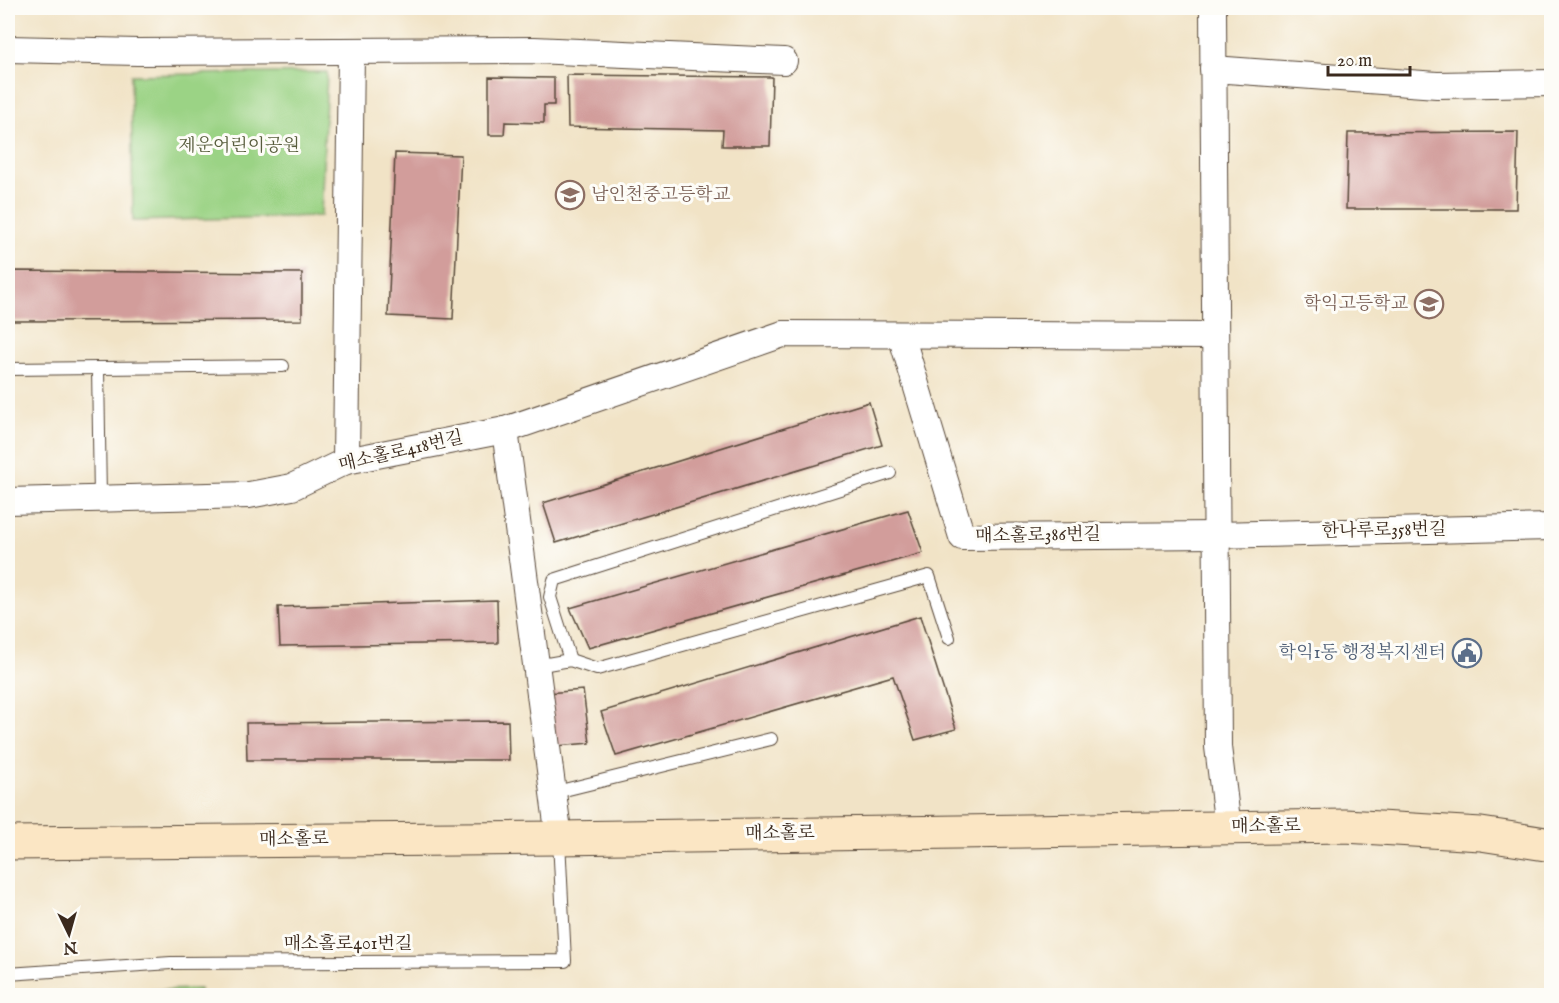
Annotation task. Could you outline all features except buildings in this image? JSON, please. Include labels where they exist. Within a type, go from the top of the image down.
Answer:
[{"type":"main road","name":"매소홀로","points":[[8,843],[559,838],[1345,826],[1481,834],[1551,845]]},
{"type":"street","points":[[1213,8],[1218,747],[1228,828]]},
{"type":"street","points":[[8,49],[138,52],[534,50],[784,61]]},
{"type":"street","points":[[346,462],[351,51]]},
{"type":"street","points":[[1212,69],[1437,85],[1551,83]]},
{"type":"street","name":"매소홀로418번길","points":[[8,501],[249,495],[292,487],[346,462],[505,430],[783,334],[901,335]]},
{"type":"street","points":[[901,335],[1215,336]]},
{"type":"street","name":"매소홀로386번길","points":[[901,335],[962,537],[1216,535]]},
{"type":"street","points":[[505,430],[559,838]]},
{"type":"street","name":"한나루로358번길","points":[[1216,535],[1551,527]]},
{"type":"lane","points":[[8,369],[283,366]]},
{"type":"lane","points":[[98,368],[100,499]]},
{"type":"lane","points":[[570,660],[550,597],[554,580],[890,473]]},
{"type":"lane","points":[[536,666],[570,660],[597,669],[928,576],[950,638]]},
{"type":"lane","points":[[552,793],[771,739]]},
{"type":"lane","name":"매소홀로401번길","points":[[8,974],[171,963],[565,961],[559,838]]},
{"type":"green space","name":"제운어린이공원","points":[[327,72],[321,216],[133,221],[131,75]]},
{"type":"green space","points":[[200,989],[200,996],[8,995],[8,994]]},
{"type":"place","name":"남인천중고등학교","points":[[570,195]]},
{"type":"place","name":"학익고등학교","points":[[1429,304]]},
{"type":"place","name":"학익1동 행정복지센터","points":[[1467,653]]}]
